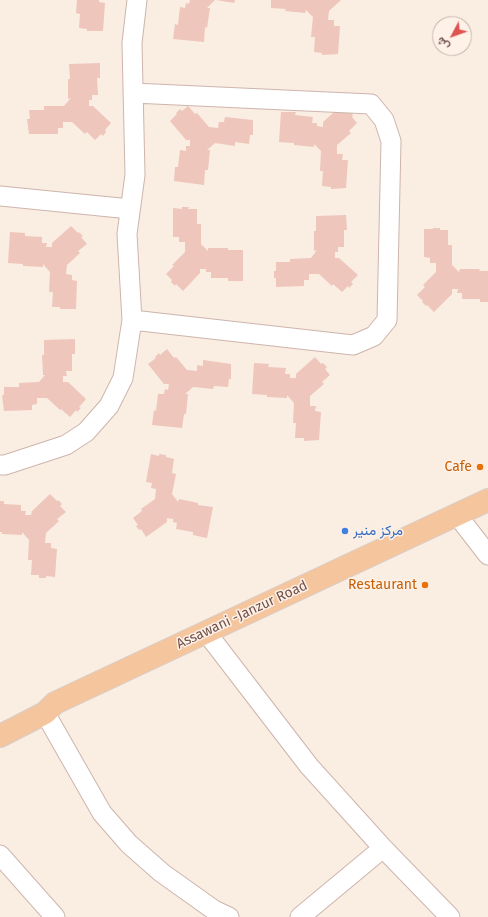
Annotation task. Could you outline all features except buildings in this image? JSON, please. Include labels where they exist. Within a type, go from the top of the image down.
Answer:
[{"type":"main road","name":"Assawani -Janzur Road","points":[[0,736],[45,713],[55,703],[488,500]]},
{"type":"street","points":[[0,465],[5,465],[66,445],[86,432],[109,406],[123,378],[132,320],[126,234],[135,175],[132,43],[137,0]]},
{"type":"street","points":[[132,320],[353,345],[374,336],[387,320],[391,142],[384,120],[371,104],[133,93]]},
{"type":"street","points":[[0,196],[130,209]]},
{"type":"street","points":[[457,515],[488,554]]},
{"type":"street","points":[[206,632],[309,766],[383,848],[450,917]]},
{"type":"street","points":[[45,713],[102,813],[129,844],[162,873],[214,910],[229,917]]},
{"type":"street","points":[[300,917],[383,848]]},
{"type":"street","points":[[0,855],[55,917]]},
{"type":"place","name":"Cafe","points":[[480,467]]},
{"type":"place","name":"مركز منير","points":[[345,531]]},
{"type":"place","name":"Restaurant","points":[[425,585]]}]
